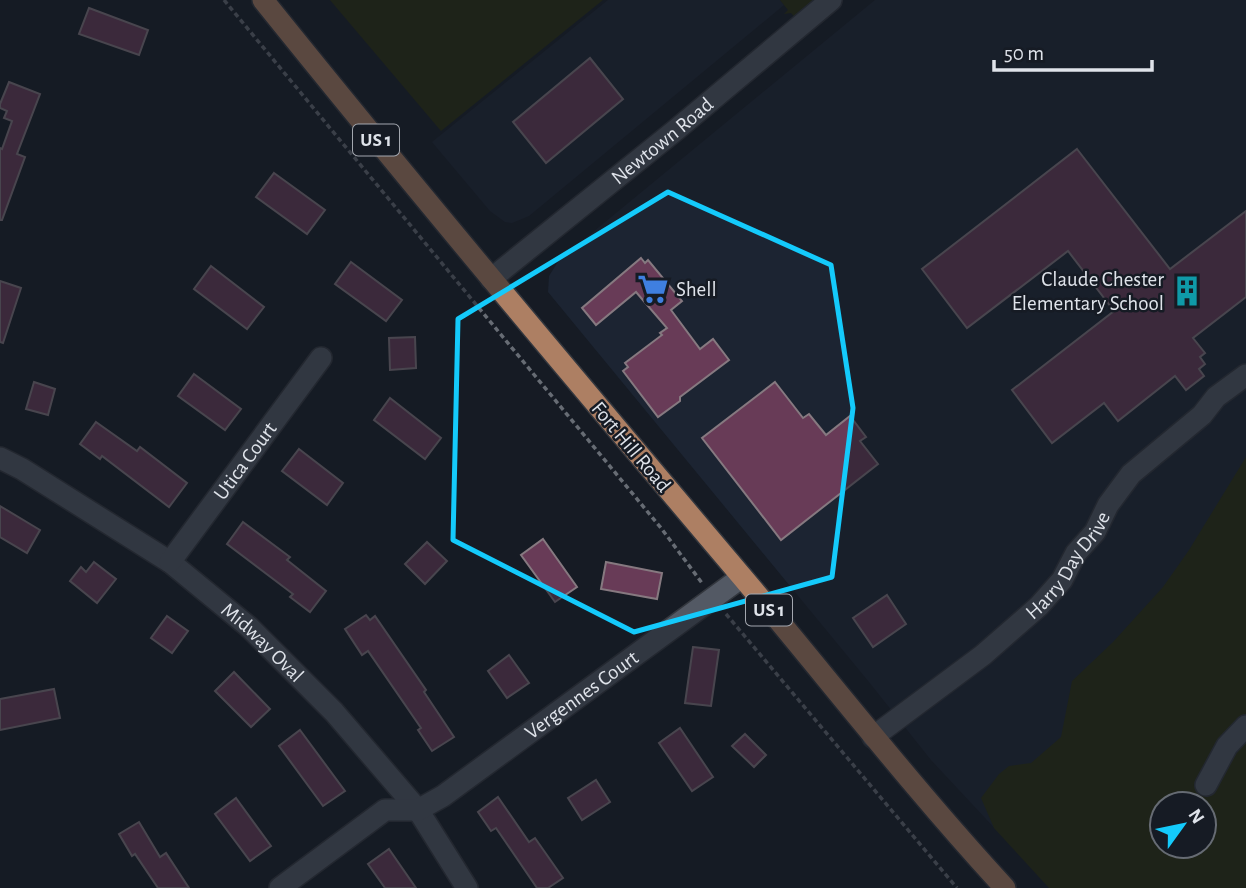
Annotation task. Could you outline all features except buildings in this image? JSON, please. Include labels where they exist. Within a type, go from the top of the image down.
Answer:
[{"type":"main road","name":"Fort Hill Road","points":[[262,0],[873,737],[1005,888]]},
{"type":"street","name":"Newtown Road","points":[[491,279],[831,0]]},
{"type":"street","name":"Utica Court","points":[[170,562],[321,358]]},
{"type":"street","name":"Harry Day Drive","points":[[873,737],[983,655],[1039,606],[1062,580],[1076,553],[1095,532],[1108,505],[1131,474],[1202,415],[1216,397],[1246,375]]},
{"type":"street","name":"Midway Oval","points":[[0,458],[170,562],[249,627],[334,712],[418,810],[467,888]]},
{"type":"street","name":"Vergennes Court","points":[[418,810],[443,796],[591,690],[741,577]]},
{"type":"street","points":[[1206,785],[1227,746],[1246,726]]},
{"type":"street","points":[[280,888],[385,810],[418,810]]},
{"type":"path","points":[[225,0],[661,528],[698,579]]},
{"type":"path","points":[[727,615],[957,888]]},
{"type":"highlighted area","points":[[668,192],[831,265],[853,408],[832,577],[634,632],[453,540],[458,319]]},
{"type":"shaded area","points":[[608,0],[780,0],[784,5],[529,216],[512,223],[505,222],[490,211],[432,142]]},
{"type":"shaded area","name":"Claude Chester Elementary School","points":[[875,0],[1246,0],[1246,659],[1027,863],[931,760],[548,292],[549,276],[559,260]]},
{"type":"green space","points":[[330,0],[603,0],[441,131]]},
{"type":"green space","points":[[780,0],[831,0],[802,25],[791,13],[784,14],[788,10]]},
{"type":"green space","points":[[1246,457],[1246,888],[1049,888],[994,828],[981,798],[999,774],[1009,766],[1031,763],[1061,737],[1072,681],[1113,642],[1163,587]]},
{"type":"place","name":"Shell","points":[[653,289]]},
{"type":"place","name":"Claude Chester Elementary School","points":[[1187,291]]}]
